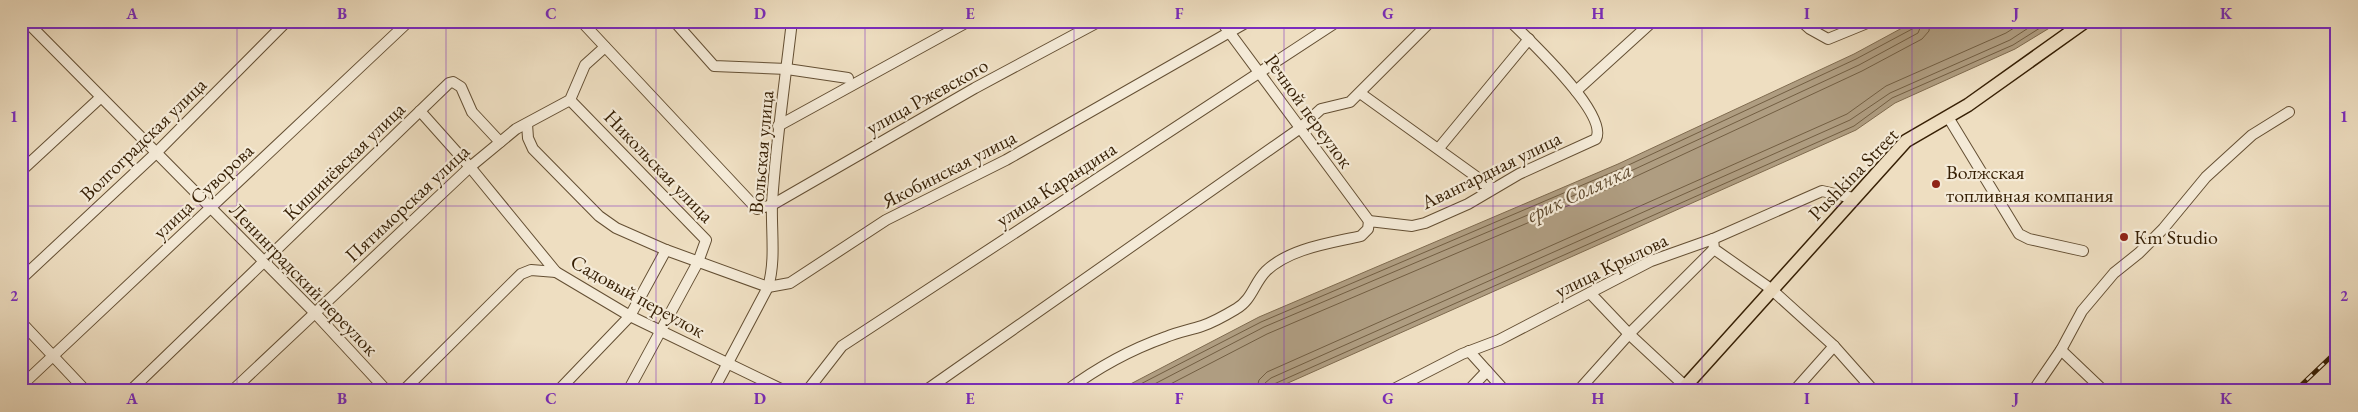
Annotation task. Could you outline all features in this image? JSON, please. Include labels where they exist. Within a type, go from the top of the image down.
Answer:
[{"type":"main road","name":"Pushkina Street","points":[[1685,389],[1771,289],[1906,141],[1948,117],[2086,21]]},
{"type":"street","name":"Ленинградский переулок","points":[[26,21],[100,98],[314,312],[387,391]]},
{"type":"street","name":"Волгоградская улица","points":[[21,279],[156,154],[287,21]]},
{"type":"street","name":"улица Суворова","points":[[21,386],[409,21]]},
{"type":"street","points":[[581,21],[757,209],[772,204]]},
{"type":"street","points":[[674,21],[714,66],[787,69],[848,78]]},
{"type":"street","name":"Вольская улица","points":[[768,286],[771,275],[772,204],[778,126],[792,21]]},
{"type":"street","points":[[778,126],[969,21]]},
{"type":"street","name":"улица Ржевского","points":[[772,204],[975,88],[1100,21]]},
{"type":"street","name":"Речной переулок","points":[[1221,21],[1299,129],[1369,221]]},
{"type":"street","name":"Якобинская улица","points":[[768,286],[790,283],[886,220],[1006,160],[1249,21]]},
{"type":"street","name":"улица Карандина","points":[[807,391],[842,346],[1033,219],[1338,21]]},
{"type":"street","points":[[925,391],[1299,129],[1320,109],[1350,102],[1430,21]]},
{"type":"street","points":[[1510,21],[1576,91],[1653,21]]},
{"type":"street","points":[[1801,21],[1810,29],[1828,39],[1872,21]]},
{"type":"street","points":[[1439,148],[1528,39]]},
{"type":"street","points":[[570,100],[585,65],[605,47]]},
{"type":"street","name":"Кишинёвская улица","points":[[130,391],[265,263],[449,83],[453,82],[461,87],[472,112],[500,142]]},
{"type":"street","name":"Авангардная улица","points":[[1369,221],[1403,226],[1425,223],[1468,204],[1492,188],[1596,139],[1598,136],[1597,124],[1576,91]]},
{"type":"street","points":[[1360,93],[1439,148],[1492,188]]},
{"type":"street","points":[[21,171],[100,98]]},
{"type":"street","name":"Пятиморская улица","points":[[232,391],[470,167],[516,129],[570,100]]},
{"type":"street","name":"Никольская улица","points":[[570,100],[705,238],[706,242],[698,262]]},
{"type":"street","name":"Садовый переулок","points":[[420,111],[470,167],[556,272],[630,316],[785,391]]},
{"type":"street","points":[[2033,391],[2061,350],[2082,311],[2114,273],[2139,253],[2163,229],[2206,177],[2252,135],[2289,112]]},
{"type":"street","points":[[1948,117],[2019,234],[2029,240],[2083,251]]},
{"type":"street","points":[[527,124],[528,138],[533,149],[599,216],[616,228],[666,250],[768,286],[713,391]]},
{"type":"street","name":"улица Крылова","points":[[1390,391],[1469,351],[1498,340],[1651,261],[1714,244],[1822,191],[1854,198]]},
{"type":"street","points":[[1066,391],[1098,368],[1124,355],[1167,336],[1204,326],[1238,308],[1252,295],[1262,275],[1276,264],[1301,252],[1361,236],[1368,229],[1369,221]]},
{"type":"street","points":[[1578,391],[1714,244],[1771,289],[1834,346],[1874,391]]},
{"type":"street","points":[[558,391],[630,316],[666,250]]},
{"type":"street","points":[[628,391],[698,262]]},
{"type":"street","points":[[403,391],[521,274],[531,270],[556,272]]},
{"type":"street","points":[[1590,293],[1685,389]]},
{"type":"street","points":[[21,322],[86,391]]},
{"type":"street","points":[[1794,391],[1834,346]]},
{"type":"street","points":[[2061,350],[2104,391]]},
{"type":"street","points":[[1469,351],[1505,391]]},
{"type":"street","points":[[1468,391],[1487,371]]},
{"type":"water","name":"ерик Солянка","points":[[1915,21],[2061,21],[2015,49],[1895,103],[1856,130],[1270,391],[1117,391],[1259,317],[1618,164],[1854,54]]},
{"type":"railway","points":[[2295,391],[2337,351]]},
{"type":"place","name":"Волжская топливная компания","points":[[1936,184]]},
{"type":"place","name":"Кm Studio","points":[[2124,237]]}]
